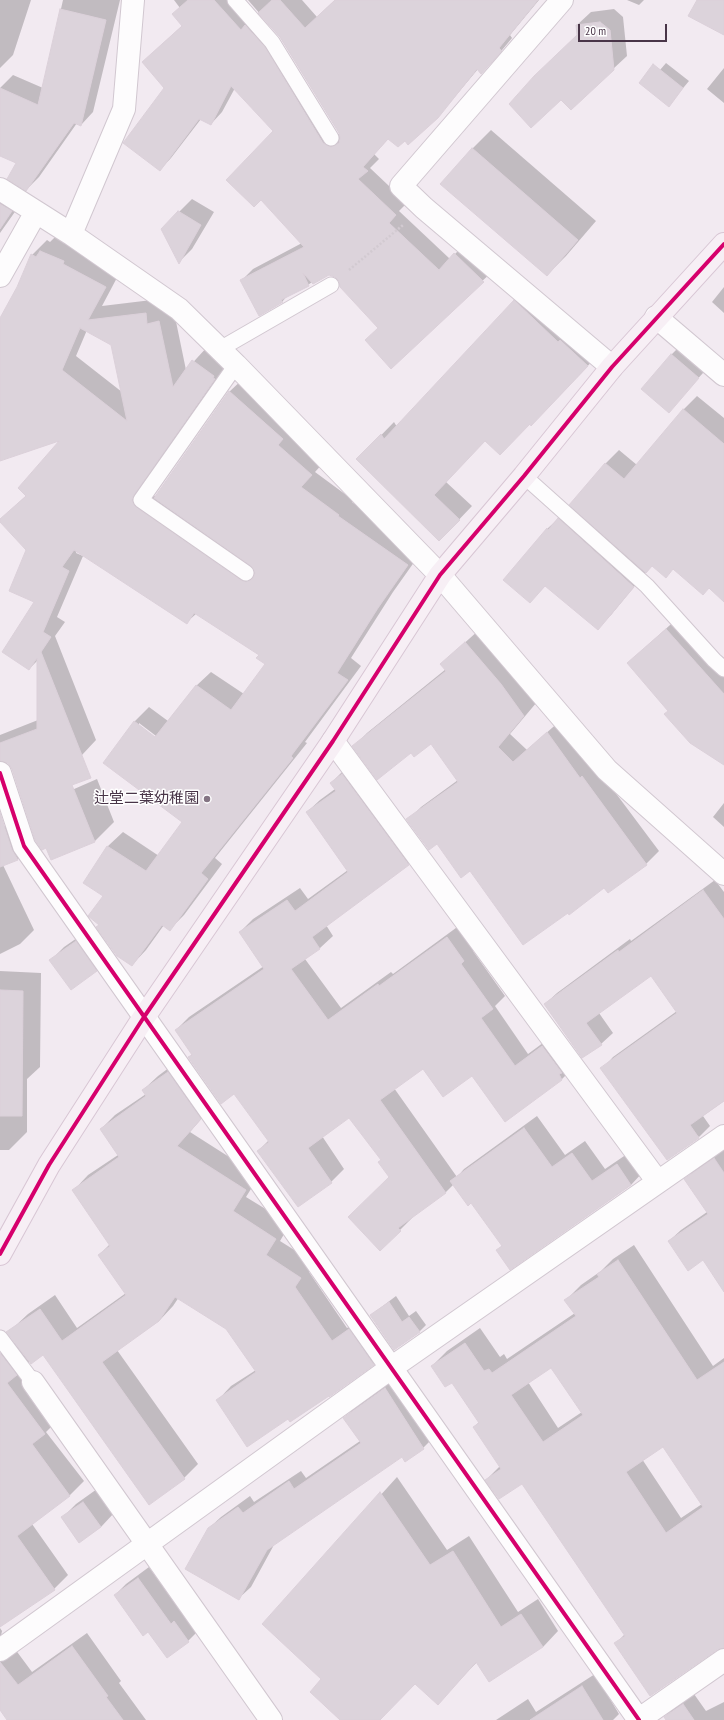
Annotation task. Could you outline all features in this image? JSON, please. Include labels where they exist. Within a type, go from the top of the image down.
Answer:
[{"type":"street","points":[[71,234],[124,109],[133,0]]},
{"type":"street","points":[[562,0],[401,186],[424,208],[612,367]]},
{"type":"street","points":[[0,189],[71,234],[179,309],[236,365],[440,576],[607,770],[724,874]]},
{"type":"street","points":[[0,276],[36,212]]},
{"type":"street","points":[[0,1254],[49,1165],[144,1017],[333,741],[440,576],[524,476],[612,367],[724,244]]},
{"type":"street","points":[[656,317],[724,375]]},
{"type":"street","points":[[333,741],[658,1182]]},
{"type":"street","points":[[0,773],[24,846],[638,1720],[724,1660]]},
{"type":"street","points":[[0,1650],[391,1368],[724,1136]]},
{"type":"street","points":[[33,1382],[271,1720]]},
{"type":"lane","points":[[235,0],[272,42],[331,138]]},
{"type":"lane","points":[[220,349],[331,285]]},
{"type":"lane","points":[[236,365],[141,500],[246,573]]},
{"type":"lane","points":[[524,476],[647,586],[714,660],[724,669]]},
{"type":"lane","points":[[0,1338],[33,1382]]},
{"type":"path","points":[[331,285],[424,208]]},
{"type":"building","points":[[188,0],[214,0],[241,30],[245,25],[265,47],[323,143],[331,147],[339,143],[339,133],[280,37],[258,13],[272,0],[280,0],[305,28],[335,0],[538,0],[499,48],[502,51],[481,74],[477,69],[438,118],[408,145],[405,141],[398,147],[388,139],[363,167],[368,171],[358,179],[396,215],[389,223],[439,270],[454,253],[484,282],[391,369],[365,340],[378,328],[340,287],[339,281],[335,277],[329,275],[313,284],[303,273],[309,286],[281,300],[283,302],[259,316],[240,280],[304,247],[261,200],[254,207],[226,180],[273,131],[231,86],[211,125],[199,119],[160,171],[123,143],[164,88],[142,62],[182,26],[172,14]]},
{"type":"building","points":[[697,0],[724,0],[724,35],[688,16]]},
{"type":"building","points":[[60,9],[106,20],[81,126],[74,123],[26,191],[7,179],[16,163],[0,156],[0,88],[38,105]]},
{"type":"building","points":[[600,22],[610,30],[614,70],[571,110],[561,100],[531,128],[509,104],[534,76],[577,35],[576,25]]},
{"type":"building","points":[[653,64],[683,88],[669,107],[639,83]]},
{"type":"building","points":[[472,148],[578,240],[547,276],[440,184]]},
{"type":"building","points":[[0,204],[12,211],[0,229]]},
{"type":"building","points":[[178,211],[201,225],[179,264],[161,229]]},
{"type":"building","points":[[40,251],[64,261],[63,264],[106,287],[88,320],[146,313],[147,324],[159,321],[173,387],[192,360],[214,376],[213,378],[215,379],[134,495],[132,500],[136,507],[241,580],[246,582],[253,578],[255,573],[251,566],[154,498],[229,391],[283,439],[278,445],[312,475],[301,487],[339,515],[338,516],[408,565],[378,608],[337,673],[348,680],[291,756],[293,758],[201,873],[208,879],[170,931],[162,925],[132,966],[117,956],[96,927],[99,925],[88,916],[103,896],[83,883],[107,846],[146,871],[182,822],[103,763],[134,721],[155,737],[196,685],[231,710],[265,664],[256,658],[259,655],[194,613],[187,624],[74,550],[62,567],[69,571],[43,632],[51,637],[41,652],[91,778],[72,785],[95,842],[51,860],[46,848],[42,850],[35,840],[12,769],[8,763],[0,761],[0,743],[37,729],[37,658],[29,670],[2,652],[34,602],[9,591],[26,550],[0,522],[0,519],[26,496],[18,488],[59,441],[0,461],[0,318],[17,287],[31,254],[36,257]],"holes":[[[80,328],[111,345],[127,421],[62,370]]]},
{"type":"building","points":[[514,300],[558,342],[560,340],[588,366],[531,426],[530,424],[500,455],[485,441],[434,495],[460,520],[439,541],[356,459],[381,434],[384,439]]},
{"type":"building","points":[[671,354],[699,378],[669,413],[641,389]]},
{"type":"building","points":[[683,409],[724,444],[724,602],[709,588],[703,595],[673,569],[666,578],[652,566],[646,573],[569,505],[605,463],[624,479]]},
{"type":"building","points":[[558,518],[634,587],[598,630],[545,586],[530,603],[503,580],[547,528],[548,530]]},
{"type":"building","points":[[666,629],[724,694],[724,765],[690,743],[664,714],[668,711],[627,663]]},
{"type":"building","points":[[465,642],[501,684],[524,716],[498,747],[513,762],[547,732],[580,778],[582,776],[647,865],[608,893],[604,888],[569,915],[568,913],[523,945],[470,871],[461,878],[437,844],[429,850],[406,819],[458,782],[431,744],[414,757],[411,753],[377,780],[352,746],[446,671],[440,664]]},
{"type":"building","points":[[342,774],[409,865],[312,937],[320,949],[291,969],[328,1020],[378,984],[379,986],[447,937],[464,961],[461,964],[493,1009],[481,1018],[515,1066],[542,1046],[562,1073],[559,1074],[562,1080],[505,1122],[472,1076],[443,1097],[423,1069],[380,1100],[446,1193],[398,1228],[401,1231],[380,1251],[348,1217],[389,1177],[378,1162],[381,1160],[349,1118],[308,1148],[332,1183],[298,1207],[257,1151],[269,1142],[234,1094],[221,1104],[188,1057],[192,1055],[175,1030],[264,969],[239,932],[287,900],[295,911],[348,872],[306,812],[336,791],[330,783]]},
{"type":"building","points":[[0,813],[12,850],[18,860],[0,867]]},
{"type":"building","points":[[703,890],[724,919],[724,1101],[690,1125],[699,1138],[667,1160],[600,1068],[677,1013],[651,976],[586,1023],[602,1045],[582,1058],[544,1004],[618,950],[619,952]]},
{"type":"building","points":[[76,941],[97,971],[71,990],[49,960]]},
{"type":"building","points":[[0,990],[23,991],[22,1116],[0,1116]]},
{"type":"building","points":[[168,1072],[201,1119],[177,1146],[246,1190],[233,1211],[276,1239],[266,1255],[301,1278],[295,1287],[332,1341],[349,1329],[374,1365],[329,1397],[290,1422],[288,1419],[247,1447],[216,1400],[256,1372],[226,1329],[175,1297],[159,1321],[102,1362],[185,1479],[149,1505],[43,1355],[31,1364],[6,1332],[40,1309],[62,1341],[126,1295],[98,1255],[110,1246],[72,1190],[119,1157],[100,1129],[146,1096],[142,1090]]},
{"type":"building","points":[[524,1128],[552,1167],[572,1153],[592,1181],[617,1164],[631,1185],[510,1270],[496,1250],[502,1246],[471,1203],[468,1206],[450,1181]]},
{"type":"building","points":[[714,1158],[724,1173],[724,1292],[703,1260],[688,1271],[668,1241],[708,1214],[684,1179]]},
{"type":"building","points":[[618,1260],[697,1380],[724,1362],[724,1648],[717,1650],[650,1696],[614,1643],[625,1636],[522,1484],[499,1499],[485,1480],[501,1469],[473,1427],[479,1423],[452,1383],[445,1387],[431,1366],[465,1343],[484,1371],[489,1369],[492,1373],[576,1316],[564,1300],[599,1277],[597,1274]],"holes":[[[551,1368],[583,1415],[543,1442],[511,1395]],[[663,1447],[703,1507],[666,1533],[626,1472]]]},
{"type":"building","points":[[389,1302],[402,1322],[409,1317],[420,1332],[394,1350],[370,1315]]},
{"type":"building","points":[[0,1353],[17,1375],[7,1383],[45,1434],[32,1444],[70,1496],[17,1536],[55,1590],[0,1627]]},
{"type":"building","points":[[385,1388],[424,1449],[405,1462],[402,1457],[267,1550],[239,1600],[185,1569],[208,1528],[238,1507],[243,1513],[289,1481],[294,1489],[361,1443],[343,1418]]},
{"type":"building","points":[[380,1492],[430,1565],[453,1551],[501,1627],[521,1614],[543,1647],[489,1682],[476,1662],[438,1705],[415,1684],[380,1720],[340,1720],[310,1692],[321,1679],[262,1624]]},
{"type":"building","points":[[83,1502],[101,1527],[79,1543],[61,1517]]},
{"type":"building","points":[[138,1578],[171,1624],[174,1621],[189,1642],[167,1658],[148,1632],[143,1636],[114,1595]]},
{"type":"building","points":[[72,1646],[108,1696],[106,1697],[123,1720],[7,1720],[0,1710],[0,1662],[18,1685]]},
{"type":"building","points":[[582,1686],[603,1720],[530,1720]]},
{"type":"building","points":[[683,1704],[694,1720],[666,1720],[664,1717]]},
{"type":"cycle path","points":[[0,1254],[49,1165],[144,1017],[333,741],[440,575],[524,476],[612,367],[724,244]]},
{"type":"cycle path","points":[[0,773],[24,846],[639,1720]]},
{"type":"place","name":"辻堂二葉幼稚園","points":[[207,799]]}]
